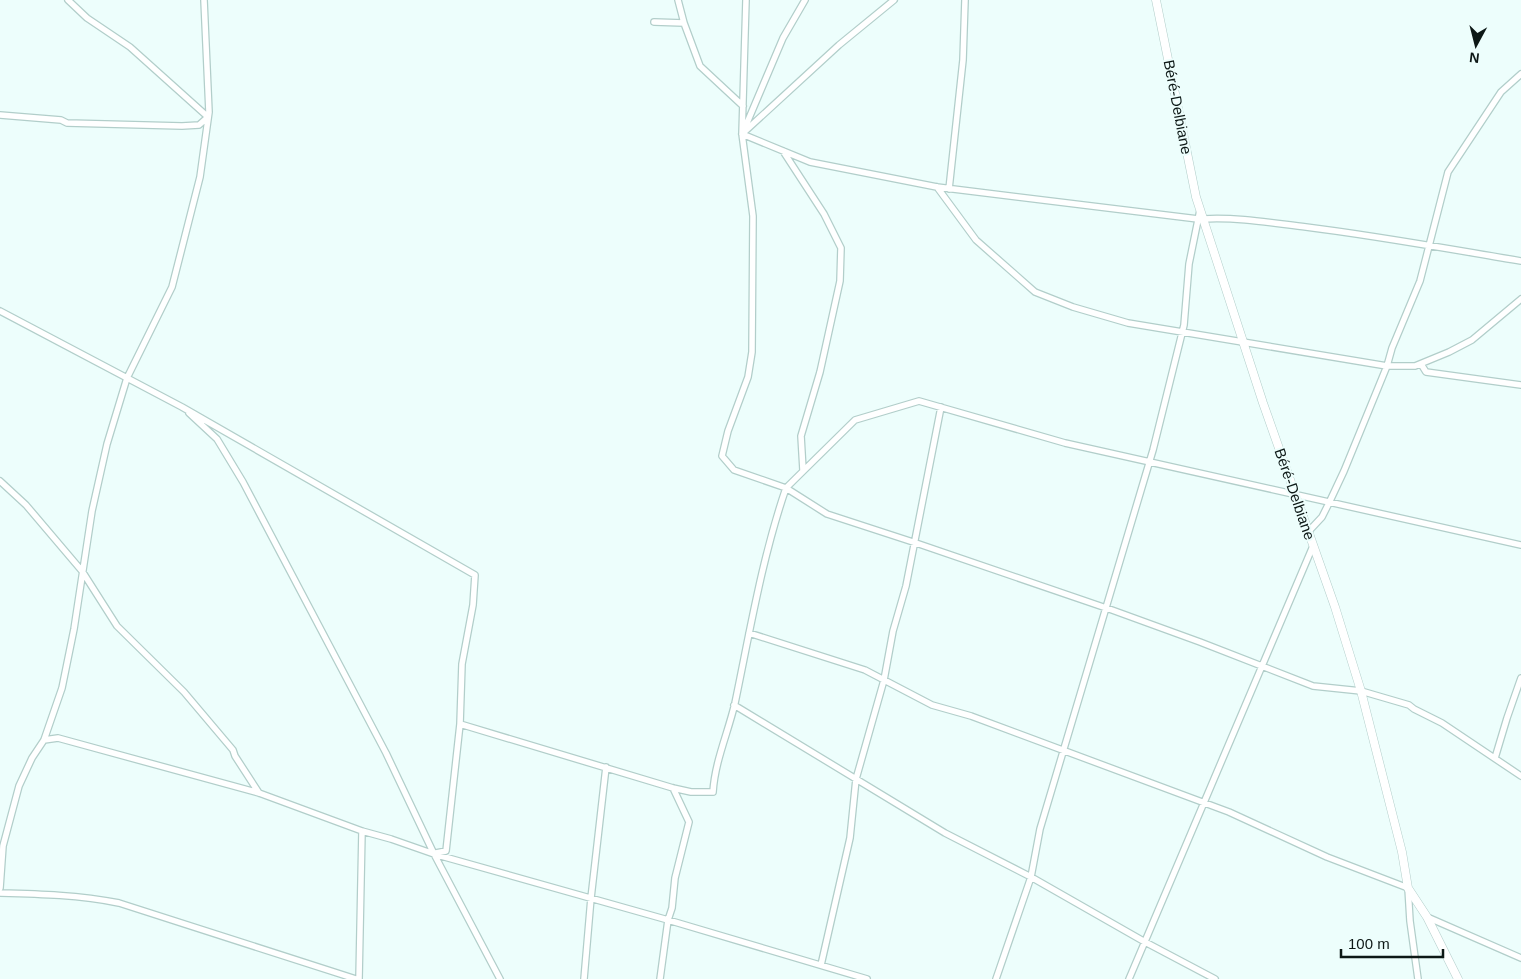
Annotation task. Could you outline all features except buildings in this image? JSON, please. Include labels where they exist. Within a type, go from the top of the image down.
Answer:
[{"type":"street","points":[[68,0],[87,18],[130,47],[208,117]]},
{"type":"street","points":[[0,888],[2,844],[19,786],[32,758],[44,740],[62,688],[74,629],[82,570],[100,472],[127,378],[172,287],[200,177],[208,117],[204,0]]},
{"type":"street","points":[[678,0],[684,23],[700,66],[743,106]]},
{"type":"street","points":[[746,0],[742,134],[753,216],[752,352],[748,377],[728,431],[722,456],[734,470],[786,488],[827,514],[1105,608],[1200,642],[1313,686],[1361,692],[1409,705],[1442,723],[1521,776]]},
{"type":"street","points":[[742,134],[783,38],[805,0]]},
{"type":"street","points":[[742,134],[839,45],[894,0]]},
{"type":"street","points":[[949,188],[963,60],[965,0]]},
{"type":"street","name":"Béré-Delbiane","points":[[1156,0],[1200,210],[1200,219],[1313,546],[1361,692],[1402,852],[1408,888],[1427,917],[1458,979]]},
{"type":"street","points":[[654,22],[684,23]]},
{"type":"street","points":[[1308,532],[1322,517],[1329,503],[1387,366],[1392,348],[1420,281],[1448,172],[1501,92],[1521,74]]},
{"type":"street","points":[[0,115],[61,120],[67,123],[182,126],[199,125],[208,117]]},
{"type":"street","points":[[742,134],[810,162],[937,187],[1200,219],[1216,218],[1274,223],[1350,232],[1521,261]]},
{"type":"street","points":[[783,151],[824,214],[841,248],[840,281],[820,372],[801,436],[803,470]]},
{"type":"street","points":[[937,187],[976,240],[1035,292],[1073,307],[1128,323],[1387,366],[1415,366],[1472,340],[1521,299]]},
{"type":"street","points":[[996,979],[1031,877],[1040,829],[1149,462],[1182,333],[1189,264],[1200,219]]},
{"type":"street","points":[[0,311],[182,407],[475,575],[473,606],[462,664],[460,724],[446,851],[434,854]]},
{"type":"street","points":[[1421,364],[1426,372],[1521,385]]},
{"type":"street","points":[[460,724],[673,788],[691,792],[713,792],[714,778],[734,705],[774,523],[786,488],[855,420],[919,400],[1065,443],[1521,545]]},
{"type":"street","points":[[182,407],[217,439],[243,482],[386,753],[434,854],[500,979]]},
{"type":"street","points":[[820,965],[850,838],[856,779],[884,680],[893,631],[916,543],[941,407]]},
{"type":"street","points":[[0,482],[26,505],[82,570],[117,626],[184,692],[233,750],[259,793]]},
{"type":"street","points":[[1129,979],[1202,803],[1238,724],[1313,546]]},
{"type":"street","points":[[749,633],[865,670],[932,705],[970,716],[1229,812],[1327,857],[1408,888],[1410,921],[1418,979]]},
{"type":"street","points":[[1495,758],[1521,678]]},
{"type":"street","points":[[734,705],[945,833],[1031,877],[1145,942],[1215,979]]},
{"type":"street","points":[[44,740],[58,738],[259,793],[362,831],[434,854],[867,979]]},
{"type":"street","points":[[584,979],[606,767]]},
{"type":"street","points":[[660,979],[668,920],[672,908],[674,878],[689,822],[673,788]]},
{"type":"street","points":[[0,893],[72,896],[118,903],[358,979],[362,831]]},
{"type":"street","points":[[1427,917],[1521,958]]}]
